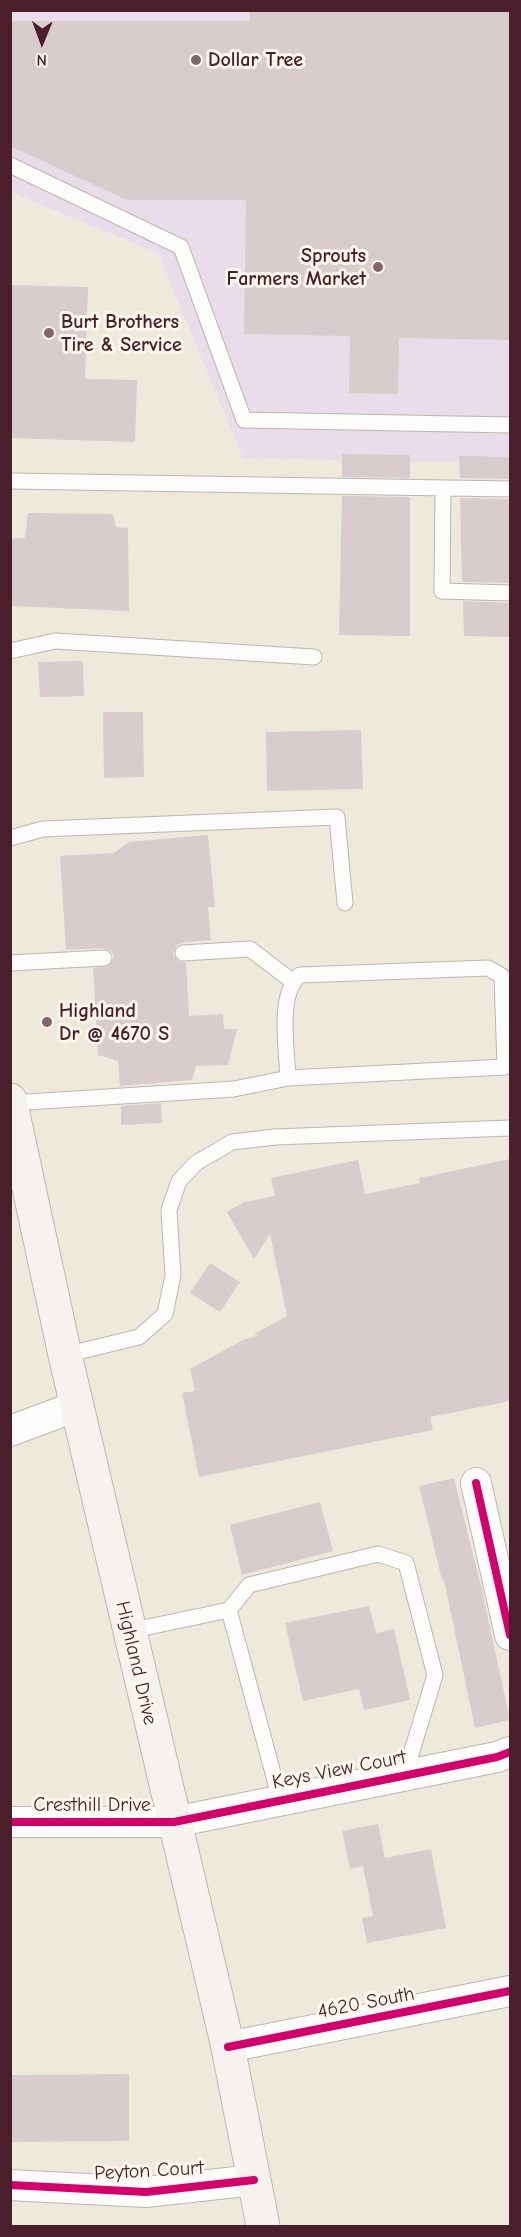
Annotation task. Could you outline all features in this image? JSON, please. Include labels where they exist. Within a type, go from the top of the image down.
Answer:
[{"type":"main road","name":"Highland Drive","points":[[11,1101],[15,1143],[228,2047],[263,2226]]},
{"type":"street","points":[[10,1431],[77,1406]]},
{"type":"street","points":[[476,1483],[510,1635]]},
{"type":"street","name":"Keys View Court","points":[[174,1822],[497,1757],[510,1752]]},
{"type":"street","name":"Cresthill Drive","points":[[10,1822],[174,1822]]},
{"type":"street","name":"4620 South","points":[[228,2047],[510,1991]]},
{"type":"street","name":"Peyton Court","points":[[10,2185],[146,2192],[254,2180]]},
{"type":"lane","points":[[10,165],[181,247],[244,420],[510,425]]},
{"type":"lane","points":[[10,481],[510,489]]},
{"type":"lane","points":[[443,488],[442,591],[510,593]]},
{"type":"lane","points":[[10,651],[55,641],[314,657]]},
{"type":"lane","points":[[10,838],[43,829],[337,818],[345,903]]},
{"type":"lane","points":[[183,953],[250,949],[292,981]]},
{"type":"lane","points":[[10,963],[104,958]]},
{"type":"lane","points":[[11,1101],[234,1089],[288,1078],[505,1067],[502,976],[488,968],[300,975],[292,981],[285,1013],[288,1078]]},
{"type":"lane","points":[[65,1355],[139,1337],[165,1314],[173,1275],[169,1210],[179,1181],[196,1163],[232,1142],[275,1137],[510,1128]]},
{"type":"lane","points":[[129,1631],[229,1610],[249,1585],[378,1554],[406,1563],[435,1675],[405,1774]]},
{"type":"lane","points":[[229,1610],[280,1799]]},
{"type":"shaded area","points":[[10,11],[510,11],[510,463],[243,458],[158,253],[11,192]]},
{"type":"building","name":"Sprouts Farmers Market","points":[[249,10],[510,10],[510,340],[399,338],[398,394],[349,393],[350,336],[244,334],[246,200],[127,200],[10,146],[10,21],[250,21]]},
{"type":"building","name":"Burt Brothers Tire & Service","points":[[10,285],[88,287],[85,379],[137,380],[135,442],[10,438]]},
{"type":"building","points":[[342,454],[410,455],[410,478],[342,477]]},
{"type":"building","points":[[459,456],[510,457],[510,479],[460,478]]},
{"type":"building","points":[[342,496],[410,497],[410,636],[339,635]]},
{"type":"building","points":[[460,498],[510,499],[510,583],[462,582]]},
{"type":"building","points":[[28,513],[113,514],[116,527],[128,528],[129,611],[10,606],[10,539],[25,538]]},
{"type":"building","points":[[463,601],[510,603],[510,637],[464,636]]},
{"type":"building","points":[[83,661],[84,696],[40,697],[38,662]]},
{"type":"building","points":[[103,712],[143,712],[144,777],[104,778]]},
{"type":"building","points":[[361,730],[363,789],[267,791],[266,732]]},
{"type":"building","points":[[208,835],[215,907],[208,907],[211,940],[185,942],[177,945],[173,954],[178,961],[186,963],[189,1016],[223,1014],[224,1029],[237,1029],[228,1065],[196,1066],[192,1080],[120,1086],[118,1061],[98,1055],[93,968],[109,966],[114,957],[112,952],[104,948],[66,950],[60,856],[114,853],[129,842]]},
{"type":"building","points":[[161,1103],[162,1123],[121,1125],[121,1106]]},
{"type":"building","points":[[510,1159],[510,1401],[430,1417],[433,1430],[199,1477],[182,1393],[195,1391],[190,1369],[245,1339],[259,1336],[254,1334],[287,1316],[270,1234],[254,1259],[227,1212],[244,1202],[275,1196],[271,1178],[358,1160],[365,1194],[420,1183],[419,1178]]},
{"type":"building","points":[[210,1263],[240,1282],[220,1312],[190,1293]]},
{"type":"building","points":[[454,1478],[481,1586],[510,1720],[475,1728],[444,1580],[442,1580],[419,1486]]},
{"type":"building","points":[[320,1502],[333,1551],[242,1575],[230,1525]]},
{"type":"building","points":[[369,1606],[376,1633],[394,1629],[410,1700],[364,1710],[359,1689],[303,1701],[285,1623]]},
{"type":"building","points":[[378,1824],[385,1858],[431,1849],[446,1928],[367,1943],[362,1918],[373,1916],[363,1866],[350,1869],[342,1831]]},
{"type":"building","points":[[129,2074],[129,2141],[10,2142],[10,2075]]},
{"type":"cycle path","points":[[476,1483],[510,1635]]},
{"type":"cycle path","points":[[10,1822],[174,1822],[497,1757],[510,1752]]},
{"type":"cycle path","points":[[228,2047],[510,1991]]},
{"type":"cycle path","points":[[10,2185],[146,2192],[254,2180]]},
{"type":"place","name":"Dollar Tree","points":[[196,60]]},
{"type":"place","name":"Sprouts Farmers Market","points":[[378,267]]},
{"type":"place","name":"Burt Brothers Tire & Service","points":[[49,333]]},
{"type":"place","name":"Highland Dr @ 4670 S","points":[[47,1022]]}]
